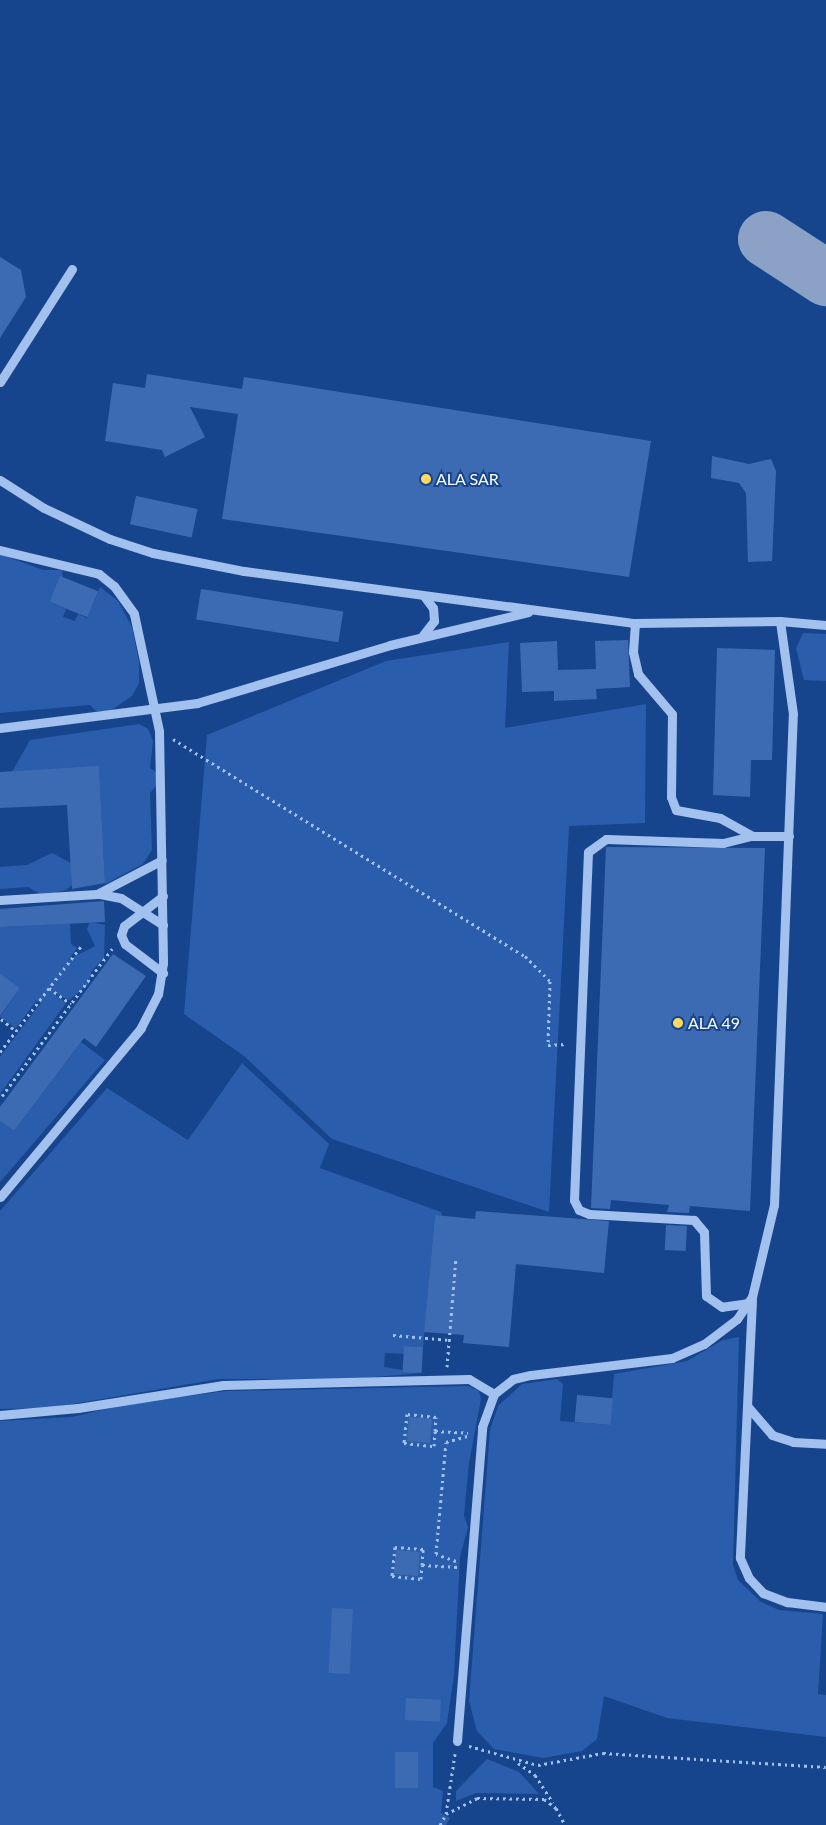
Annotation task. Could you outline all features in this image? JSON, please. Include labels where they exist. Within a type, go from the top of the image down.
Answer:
[{"type":"lane","points":[[0,382],[72,269]]},
{"type":"lane","points":[[0,480],[89,531],[153,553],[244,572],[635,623],[780,620],[826,625]]},
{"type":"lane","points":[[0,550],[94,572],[114,586],[136,621],[157,710],[160,731],[163,925],[163,972],[153,1007],[131,1043],[0,1197]]},
{"type":"lane","points":[[418,638],[434,621],[433,608],[423,596]]},
{"type":"lane","points":[[0,728],[157,710],[269,684],[418,638],[533,611]]},
{"type":"lane","points":[[780,620],[793,714],[789,836],[774,1205],[750,1300],[743,1568],[756,1587],[774,1598],[826,1607]]},
{"type":"lane","points":[[635,623],[633,652],[638,674],[672,714],[672,804],[681,814],[720,818],[752,836]]},
{"type":"lane","points":[[750,1300],[722,1307],[706,1296],[704,1232],[694,1220],[590,1214],[576,1206],[586,857],[591,847],[606,839],[723,843],[752,836],[789,836]]},
{"type":"lane","points":[[97,894],[162,860]]},
{"type":"lane","points":[[0,900],[97,894],[121,898],[163,925]]},
{"type":"lane","points":[[162,896],[124,926],[121,938],[163,972]]},
{"type":"lane","points":[[457,1741],[468,1568],[481,1435],[494,1394],[526,1376],[672,1358],[717,1335],[750,1300]]},
{"type":"lane","points":[[0,1415],[78,1408],[224,1386],[446,1380],[475,1381],[494,1394]]},
{"type":"lane","points":[[747,1405],[753,1418],[772,1434],[793,1442],[826,1444]]},
{"type":"path","points":[[160,731],[525,956],[550,981],[548,1044],[580,1044]]},
{"type":"path","points":[[0,1052],[83,944]]},
{"type":"path","points":[[2,1096],[116,945]]},
{"type":"path","points":[[48,988],[71,1004]]},
{"type":"path","points":[[1,1020],[16,1031]]},
{"type":"path","points":[[446,1380],[456,1258]]},
{"type":"path","points":[[393,1336],[450,1340]]},
{"type":"path","points":[[407,1414],[436,1417],[435,1431],[434,1446],[404,1443],[407,1414]]},
{"type":"path","points":[[467,1435],[469,1424]]},
{"type":"path","points":[[435,1431],[481,1435]]},
{"type":"path","points":[[456,1561],[436,1554],[446,1442],[467,1435]]},
{"type":"path","points":[[395,1547],[423,1549],[422,1565],[421,1579],[392,1576],[395,1547]]},
{"type":"path","points":[[422,1565],[468,1568]]},
{"type":"path","points":[[440,1825],[446,1814],[457,1741],[516,1762],[535,1775],[565,1825]]},
{"type":"path","points":[[516,1762],[552,1764],[619,1754],[826,1767]]},
{"type":"path","points":[[446,1814],[477,1798],[544,1799],[556,1808]]},
{"type":"shaded area","points":[[0,554],[43,570],[62,570],[63,577],[49,602],[66,609],[63,617],[75,621],[78,614],[87,618],[100,587],[118,601],[132,627],[139,662],[139,683],[132,696],[110,711],[96,711],[90,705],[0,713]]},
{"type":"shaded area","points":[[803,633],[826,634],[826,681],[804,680],[796,648]]},
{"type":"shaded area","points":[[509,642],[505,728],[646,704],[645,823],[569,826],[549,1212],[332,1139],[244,1056],[184,1014],[207,735],[386,661]]},
{"type":"shaded area","points":[[139,724],[148,729],[153,741],[150,768],[156,772],[157,785],[150,793],[152,850],[143,864],[105,884],[99,767],[12,772],[30,740]]},
{"type":"shaded area","points":[[52,853],[71,863],[72,885],[66,890],[44,896],[28,887],[0,889],[0,867],[27,865]]},
{"type":"shaded area","points":[[90,922],[105,925],[104,958],[91,972],[89,984],[69,1000],[53,993],[66,1003],[0,1094],[0,1057],[41,1003],[36,1001],[16,1028],[0,1017],[20,988],[0,973],[0,927],[70,923],[71,944],[77,948],[68,960],[95,946],[87,929]]},
{"type":"shaded area","points":[[81,1042],[105,1060],[0,1182],[0,1121],[14,1131]]},
{"type":"shaded area","points":[[242,1063],[329,1144],[320,1168],[441,1212],[442,1216],[435,1215],[423,1347],[404,1346],[404,1354],[385,1353],[384,1367],[421,1373],[351,1379],[219,1379],[49,1408],[0,1409],[0,1211],[107,1088],[188,1140]]},
{"type":"shaded area","points":[[739,1337],[733,1565],[738,1580],[761,1602],[779,1610],[823,1614],[818,1694],[826,1695],[826,1737],[667,1718],[604,1696],[597,1739],[582,1751],[543,1758],[494,1749],[477,1731],[469,1701],[490,1430],[498,1406],[522,1384],[557,1379],[563,1384],[560,1421],[610,1425],[614,1374],[687,1361],[723,1340]]},
{"type":"shaded area","points":[[469,1386],[479,1391],[481,1399],[469,1463],[464,1515],[468,1527],[460,1557],[454,1675],[447,1723],[433,1743],[433,1787],[443,1791],[441,1813],[450,1818],[446,1825],[0,1825],[0,1421],[72,1417],[127,1404],[226,1391]]},
{"type":"shaded area","points":[[487,1759],[519,1772],[539,1794],[476,1793],[456,1801],[456,1791]]},
{"type":"building","points":[[0,257],[21,270],[26,297],[0,338]]},
{"type":"building","name":"ALA SAR","points":[[147,374],[242,389],[244,377],[651,441],[629,577],[222,519],[238,414],[190,407],[205,437],[165,457],[162,450],[105,441],[113,383],[145,388]]},
{"type":"building","points":[[712,456],[749,464],[771,459],[776,471],[772,561],[748,562],[746,493],[739,483],[711,478]]},
{"type":"building","points":[[136,496],[198,509],[192,537],[130,524]]},
{"type":"building","points":[[60,576],[98,591],[88,617],[50,602]]},
{"type":"building","points":[[201,589],[343,612],[338,642],[196,620]]},
{"type":"building","points":[[628,640],[630,687],[596,689],[597,699],[554,701],[554,691],[522,692],[520,643],[557,641],[558,670],[596,669],[595,641]]},
{"type":"building","points":[[717,648],[775,650],[772,760],[751,760],[750,797],[713,795]]},
{"type":"building","points":[[99,766],[105,883],[72,889],[67,805],[0,808],[0,772]]},
{"type":"building","name":"ALA 49","points":[[606,847],[765,848],[750,1211],[690,1206],[689,1213],[667,1212],[669,1205],[611,1200],[610,1209],[591,1208]]},
{"type":"building","points":[[104,901],[105,922],[0,927],[0,909]]},
{"type":"building","points":[[113,954],[146,976],[96,1047],[84,1038],[14,1131],[0,1121],[0,1107]]},
{"type":"building","points":[[0,973],[20,988],[0,1016]]},
{"type":"building","points":[[476,1211],[609,1221],[604,1273],[516,1264],[509,1347],[463,1343],[464,1335],[424,1332],[435,1215],[475,1219]]},
{"type":"building","points":[[666,1225],[687,1226],[686,1251],[665,1250]]},
{"type":"building","points":[[404,1346],[423,1347],[422,1373],[403,1372]]},
{"type":"building","points":[[577,1395],[613,1398],[611,1425],[575,1422]]},
{"type":"building","points":[[409,1417],[432,1419],[430,1443],[407,1441]]},
{"type":"building","points":[[396,1550],[420,1552],[418,1576],[394,1574]]},
{"type":"building","points":[[332,1608],[353,1609],[350,1674],[329,1673]]},
{"type":"building","points":[[406,1698],[441,1700],[440,1722],[405,1720]]},
{"type":"building","points":[[395,1752],[418,1752],[418,1788],[395,1788]]},
{"type":"taxiway","points":[[766,239],[826,278]]},
{"type":"place","name":"ALA SAR","points":[[426,479]]},
{"type":"place","name":"ALA 49","points":[[678,1023]]}]
